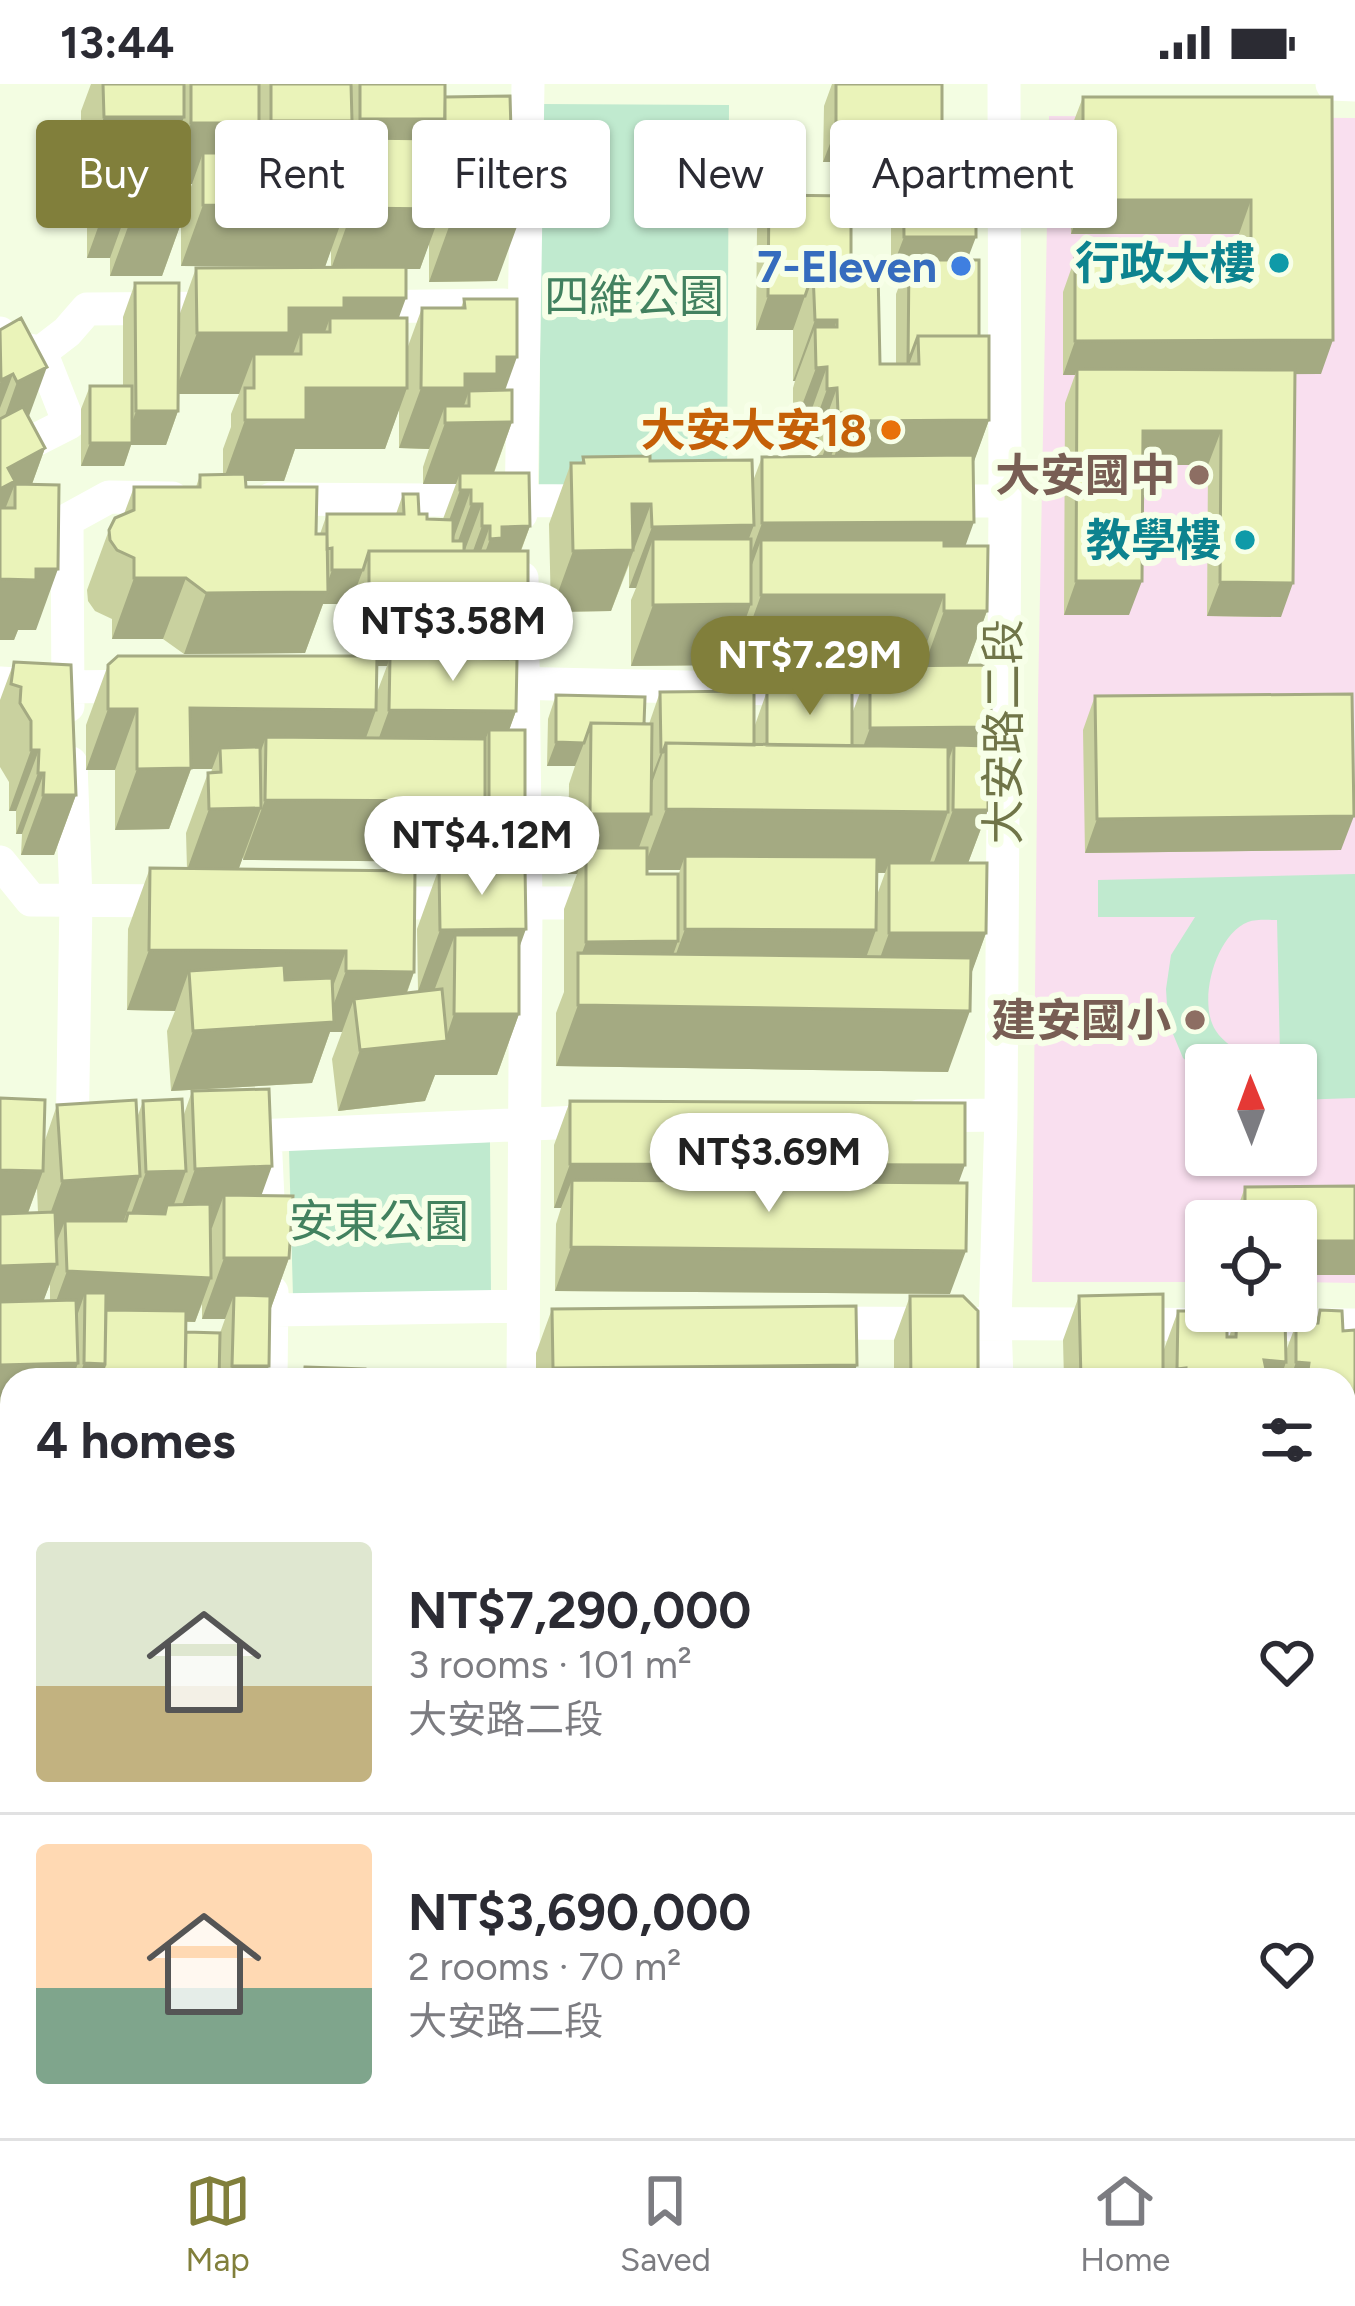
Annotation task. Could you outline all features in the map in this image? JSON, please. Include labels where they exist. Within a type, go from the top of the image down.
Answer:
[{"type":"street","points":[[524,1368],[530,1316],[524,1123],[521,501],[527,84]]},
{"type":"street","name":"大安路二段","points":[[997,1368],[1001,1115],[990,899],[992,694],[1005,500],[1004,84]]},
{"type":"street","points":[[1332,84],[1355,85]]},
{"type":"street","points":[[317,307],[524,305]]},
{"type":"street","points":[[0,333],[10,347],[41,352],[87,309],[271,308]]},
{"type":"street","points":[[0,458],[69,423],[41,352]]},
{"type":"street","points":[[36,1145],[83,1144],[67,520],[109,497],[200,498]]},
{"type":"street","points":[[246,499],[636,501]]},
{"type":"street","points":[[890,501],[1005,500]]},
{"type":"street","points":[[0,682],[164,686]]},
{"type":"street","points":[[476,683],[935,692]]},
{"type":"street","points":[[0,862],[31,900],[218,902]]},
{"type":"street","points":[[337,902],[645,902]]},
{"type":"street","points":[[882,1117],[1001,1115]]},
{"type":"street","points":[[201,1138],[643,1121]]},
{"type":"street","points":[[264,1357],[273,1310],[265,1135]]},
{"type":"street","points":[[273,1310],[530,1316]]},
{"type":"street","points":[[782,1323],[1355,1324]]},
{"type":"shaded area","points":[[1049,116],[1355,118],[1355,1283],[1317,1282],[1317,1200],[1185,1200],[1185,1282],[1032,1282],[1047,228],[1117,228],[1117,120],[1049,120]]},
{"type":"green space","name":"四維公園","points":[[542,104],[729,105],[729,120],[634,120],[634,228],[728,228],[727,489],[539,487],[541,228],[610,228],[610,120],[542,120]]},
{"type":"green space","points":[[1355,874],[1355,1098],[1317,1099],[1317,1044],[1280,1044],[1277,920],[1251,921],[1226,941],[1212,971],[1208,1004],[1216,1031],[1229,1044],[1185,1044],[1185,1060],[1168,1022],[1166,989],[1171,955],[1195,917],[1098,917],[1098,880]]},
{"type":"green space","name":"安東公園","points":[[490,1142],[491,1295],[293,1297],[289,1149]]},
{"type":"building","points":[[103,84],[184,84],[184,117],[104,117]]},
{"type":"building","points":[[191,84],[259,84],[259,120],[191,120]]},
{"type":"building","points":[[271,84],[351,84],[352,120],[271,120]]},
{"type":"building","points":[[360,84],[445,84],[445,119],[360,119]]},
{"type":"building","points":[[836,84],[942,84],[942,120],[836,120]]},
{"type":"building","points":[[510,96],[511,120],[445,120],[445,97]]},
{"type":"building","name":"行政大樓","points":[[1083,97],[1332,97],[1333,340],[1075,341],[1075,258],[1251,257],[1251,200],[1117,200],[1117,120],[1083,120]]},
{"type":"building","points":[[388,138],[412,139],[412,209],[388,208]]},
{"type":"building","points":[[203,153],[215,153],[215,205],[203,205]]},
{"type":"building","points":[[806,195],[830,196],[830,228],[851,228],[851,272],[813,273],[805,296],[768,296],[769,228],[806,228]]},
{"type":"building","points":[[904,228],[976,228],[976,237],[904,237]]},
{"type":"building","points":[[909,260],[979,260],[979,336],[918,336],[908,363]]},
{"type":"building","points":[[406,267],[406,298],[344,298],[344,308],[289,308],[289,333],[197,333],[196,268]]},
{"type":"building","points":[[878,271],[880,364],[919,364],[918,336],[989,336],[989,420],[847,421],[847,413],[838,413],[837,388],[827,389],[827,367],[816,368],[815,327],[837,327],[837,320],[815,320],[813,273]]},
{"type":"building","points":[[135,283],[179,283],[178,411],[136,411]]},
{"type":"building","points":[[464,299],[517,299],[517,357],[497,357],[497,374],[465,374],[465,388],[421,388],[422,308],[465,308]]},
{"type":"building","points":[[21,318],[47,367],[17,382],[13,374],[1,380],[0,330]]},
{"type":"building","points":[[330,318],[407,318],[407,388],[306,388],[306,420],[245,420],[245,388],[254,388],[254,354],[301,354],[301,332],[330,332]]},
{"type":"building","name":"教學樓","points":[[1077,369],[1295,370],[1293,583],[1220,582],[1221,431],[1143,431],[1142,581],[1076,581]]},
{"type":"building","points":[[90,386],[132,386],[132,443],[90,443]]},
{"type":"building","points":[[512,390],[512,422],[445,423],[445,406],[469,406],[469,391]]},
{"type":"building","points":[[23,407],[45,448],[8,468],[15,481],[0,489],[0,419]]},
{"type":"building","points":[[973,455],[974,522],[762,523],[762,457]]},
{"type":"building","points":[[650,456],[650,461],[752,460],[754,525],[652,527],[651,504],[632,504],[633,550],[573,551],[571,463],[584,463],[583,457]]},
{"type":"building","points":[[460,473],[529,473],[530,526],[502,527],[502,538],[490,539],[490,526],[482,526],[482,504],[471,504],[471,490],[460,490]]},
{"type":"building","points":[[245,474],[246,487],[317,487],[316,534],[327,534],[328,592],[206,593],[186,578],[134,578],[134,558],[117,550],[109,530],[115,518],[134,510],[134,487],[200,487],[200,475]]},
{"type":"building","points":[[15,484],[59,485],[58,569],[36,569],[36,580],[0,579],[0,508],[15,508]]},
{"type":"building","points":[[403,494],[418,494],[419,514],[427,514],[427,519],[453,520],[453,541],[464,541],[464,551],[369,551],[363,570],[332,570],[327,514],[404,514]]},
{"type":"building","points":[[653,539],[751,539],[751,604],[653,605]]},
{"type":"building","points":[[761,540],[944,540],[944,546],[988,546],[987,611],[944,611],[944,595],[761,595]]},
{"type":"building","points":[[369,551],[528,551],[528,605],[377,605],[376,584],[369,584]]},
{"type":"building","points":[[118,656],[377,656],[376,710],[190,708],[191,768],[137,769],[137,709],[108,709],[108,665]]},
{"type":"building","points":[[390,657],[517,659],[516,711],[389,710]]},
{"type":"building","points":[[14,662],[71,665],[76,795],[43,795],[39,750],[31,750],[31,721],[20,703],[21,687],[11,684]]},
{"type":"building","points":[[991,665],[991,727],[870,728],[870,666]]},
{"type":"building","points":[[754,691],[754,745],[666,743],[661,752],[660,692]]},
{"type":"building","points":[[767,691],[852,691],[852,746],[767,745]]},
{"type":"building","points":[[1352,694],[1354,816],[1097,819],[1095,696]]},
{"type":"building","points":[[556,695],[645,697],[644,724],[591,723],[584,743],[556,742]]},
{"type":"building","points":[[591,723],[652,724],[651,814],[590,814]]},
{"type":"building","points":[[489,730],[525,730],[525,806],[504,806],[504,820],[489,820]]},
{"type":"building","points":[[266,737],[485,739],[485,801],[265,800]]},
{"type":"building","points":[[666,743],[948,747],[948,812],[666,809]]},
{"type":"building","points":[[954,745],[988,746],[988,810],[953,810]]},
{"type":"building","points":[[260,747],[261,808],[209,809],[208,773],[221,772],[220,748]]},
{"type":"building","points":[[586,848],[647,848],[647,874],[678,874],[678,941],[586,942]]},
{"type":"building","points":[[685,856],[877,857],[876,930],[685,929]]},
{"type":"building","points":[[889,863],[987,863],[986,933],[889,933]]},
{"type":"building","points":[[525,867],[526,929],[440,930],[439,868]]},
{"type":"building","points":[[150,868],[415,871],[414,972],[346,971],[346,951],[149,950]]},
{"type":"building","points":[[455,935],[519,935],[519,1014],[454,1014]]},
{"type":"building","points":[[578,953],[971,958],[970,1011],[578,1005]]},
{"type":"building","points":[[284,965],[285,980],[332,978],[334,1022],[193,1031],[189,971]]},
{"type":"building","points":[[442,989],[447,1041],[360,1050],[354,999]]},
{"type":"building","points":[[269,1089],[272,1166],[195,1169],[192,1091]]},
{"type":"building","points":[[0,1098],[45,1100],[43,1171],[0,1170]]},
{"type":"building","points":[[182,1099],[186,1171],[146,1172],[143,1101]]},
{"type":"building","points":[[136,1100],[140,1176],[62,1181],[57,1105]]},
{"type":"building","points":[[570,1101],[965,1103],[965,1165],[570,1164]]},
{"type":"building","points":[[572,1180],[967,1183],[966,1251],[571,1247]]},
{"type":"building","points":[[1355,1186],[1355,1241],[1317,1241],[1317,1200],[1245,1200],[1245,1187]]},
{"type":"building","points":[[224,1195],[293,1196],[289,1258],[224,1258]]},
{"type":"building","points":[[210,1204],[211,1278],[67,1271],[65,1221],[126,1221],[128,1213],[165,1214],[167,1205]]},
{"type":"building","points":[[55,1212],[57,1264],[0,1266],[0,1214]]},
{"type":"building","points":[[85,1293],[106,1293],[105,1364],[84,1363]]},
{"type":"building","points":[[1163,1294],[1163,1368],[1081,1368],[1079,1296]]},
{"type":"building","points":[[234,1295],[270,1296],[269,1366],[232,1366]]},
{"type":"building","points":[[910,1296],[963,1296],[978,1311],[978,1368],[911,1368]]},
{"type":"building","points":[[76,1300],[78,1363],[0,1365],[0,1302]]},
{"type":"building","points":[[856,1306],[857,1365],[553,1368],[552,1309]]},
{"type":"building","points":[[106,1310],[186,1311],[185,1368],[104,1368]]},
{"type":"building","points":[[1320,1310],[1342,1311],[1343,1331],[1355,1330],[1355,1368],[1308,1368],[1309,1363],[1296,1362],[1296,1332],[1317,1332]]},
{"type":"building","points":[[1178,1311],[1185,1311],[1185,1332],[1227,1332],[1227,1337],[1236,1337],[1236,1332],[1285,1332],[1286,1362],[1264,1360],[1266,1368],[1177,1368]]},
{"type":"building","points":[[186,1332],[220,1333],[219,1368],[185,1368]]},
{"type":"place","name":"行政大樓","points":[[1279,263]]},
{"type":"place","name":"7-Eleven","points":[[961,266]]},
{"type":"place","name":"大安大安18","points":[[891,430]]},
{"type":"place","name":"大安國中","points":[[1199,475]]},
{"type":"place","name":"教學樓","points":[[1245,540]]},
{"type":"place","name":"建安國小","points":[[1195,1020]]}]
